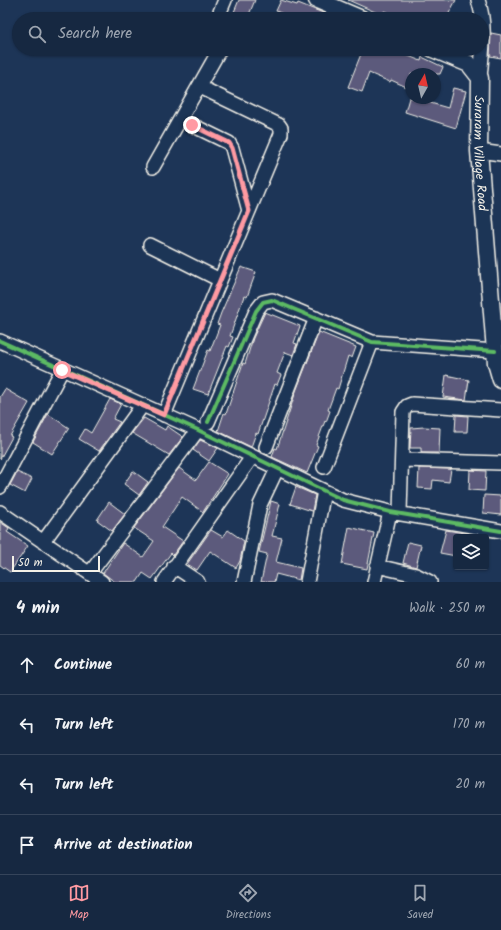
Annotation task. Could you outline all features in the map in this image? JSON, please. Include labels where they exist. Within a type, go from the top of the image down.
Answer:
[{"type":"main road","points":[[317,0],[345,12]]},
{"type":"main road","name":"Suraram Village Road","points":[[450,56],[469,64],[480,78],[479,151],[497,357],[501,380]]},
{"type":"street","points":[[220,12],[225,0]]},
{"type":"street","points":[[478,0],[482,12]]},
{"type":"street","points":[[153,167],[216,56]]},
{"type":"street","points":[[480,78],[482,56]]},
{"type":"street","points":[[164,415],[281,134],[281,128],[200,87]]},
{"type":"street","points":[[192,125],[229,143],[232,148],[249,211]]},
{"type":"street","points":[[479,151],[501,154]]},
{"type":"street","points":[[150,245],[220,280]]},
{"type":"street","points":[[90,574],[203,426],[256,311],[264,302],[272,300],[372,342],[497,357]]},
{"type":"street","points":[[266,447],[316,318]]},
{"type":"street","points":[[0,341],[142,406],[164,415],[203,426],[252,457],[343,500],[395,512],[501,531]]},
{"type":"street","points":[[324,467],[372,342]]},
{"type":"street","points":[[0,487],[62,370]]},
{"type":"street","points":[[374,582],[395,512],[403,460],[403,412],[407,406],[412,404],[430,404],[501,410]]},
{"type":"street","points":[[43,542],[142,406]]},
{"type":"street","points":[[164,582],[174,566],[234,486],[252,457]]},
{"type":"street","points":[[403,460],[501,462]]},
{"type":"street","points":[[244,582],[260,505],[277,469]]},
{"type":"street","points":[[307,582],[324,490]]},
{"type":"street","points":[[0,512],[102,582]]},
{"type":"street","points":[[174,566],[198,582]]},
{"type":"street","points":[[378,566],[416,575],[430,582]]},
{"type":"building","points":[[239,0],[255,0],[250,12],[234,12]]},
{"type":"building","points":[[281,0],[297,5],[298,3],[320,12],[278,12],[276,11]]},
{"type":"building","points":[[348,0],[456,0],[450,12],[375,12]]},
{"type":"building","points":[[491,33],[501,35],[501,58],[490,56]]},
{"type":"building","points":[[360,56],[408,56],[421,61],[422,57],[443,67],[441,72],[441,68],[405,68],[405,86],[369,73],[362,92],[348,87]]},
{"type":"building","points":[[453,88],[466,91],[456,128],[405,112],[407,104],[434,104],[448,108]]},
{"type":"building","points":[[241,267],[256,272],[247,297],[244,296],[230,336],[233,337],[229,347],[227,346],[208,394],[193,389],[208,350],[210,351],[220,325],[217,324],[221,313]]},
{"type":"building","points":[[265,312],[300,326],[294,343],[297,344],[293,355],[285,352],[277,373],[281,375],[277,385],[275,384],[258,434],[256,433],[251,447],[218,431],[224,413],[226,414],[243,363],[245,364],[253,338]]},
{"type":"building","points":[[319,332],[356,347],[352,358],[348,356],[338,389],[336,388],[328,410],[330,411],[316,445],[318,446],[307,473],[272,457],[275,448],[277,449],[296,391]]},
{"type":"building","points":[[446,375],[469,380],[466,400],[443,397]]},
{"type":"building","points":[[5,389],[29,403],[10,436],[12,437],[0,459],[0,397]]},
{"type":"building","points":[[110,399],[121,404],[113,419],[120,422],[99,451],[79,439],[85,429],[91,433]]},
{"type":"building","points":[[48,414],[69,428],[52,454],[33,442]]},
{"type":"building","points":[[456,415],[468,416],[467,432],[455,432]]},
{"type":"building","points":[[144,418],[165,430],[167,426],[183,437],[169,455],[132,433]]},
{"type":"building","points":[[411,428],[440,428],[439,453],[421,453],[421,448],[410,448]]},
{"type":"building","points":[[200,440],[218,448],[209,461],[193,450]]},
{"type":"building","points":[[209,462],[228,474],[203,512],[182,497],[162,527],[183,541],[173,555],[171,553],[152,579],[143,573],[137,582],[115,582],[103,573],[123,543],[143,557],[154,541],[134,528],[179,468],[196,480]]},
{"type":"building","points":[[419,468],[451,469],[449,482],[433,480],[432,489],[418,488]]},
{"type":"building","points":[[470,470],[486,471],[485,491],[469,490]]},
{"type":"building","points":[[133,471],[148,482],[139,495],[124,484]]},
{"type":"building","points":[[17,472],[32,479],[25,493],[10,485]]},
{"type":"building","points":[[296,487],[315,495],[312,511],[290,504]]},
{"type":"building","points":[[484,495],[501,496],[501,515],[483,513]]},
{"type":"building","points":[[271,501],[280,504],[272,536],[282,538],[276,562],[301,568],[299,580],[276,574],[274,582],[261,582],[267,554],[259,552]]},
{"type":"building","points":[[109,502],[125,514],[112,531],[97,520]]},
{"type":"building","points":[[0,522],[9,528],[7,532],[28,546],[10,572],[0,565]]},
{"type":"building","points":[[349,527],[374,533],[367,569],[342,564]]},
{"type":"building","points":[[211,530],[223,537],[228,530],[244,541],[240,561],[236,568],[210,551],[197,570],[187,564]]},
{"type":"building","points":[[446,530],[471,534],[453,534],[453,555],[440,553]]},
{"type":"building","points":[[408,542],[421,545],[416,567],[403,563]]},
{"type":"cycle path","points":[[208,422],[256,311],[263,302],[272,300],[372,342],[495,351]]},
{"type":"cycle path","points":[[0,341],[198,430],[343,500],[390,512],[501,531]]},
{"type":"route","points":[[62,370],[164,415],[249,211],[232,148],[229,143],[192,125]]}]
